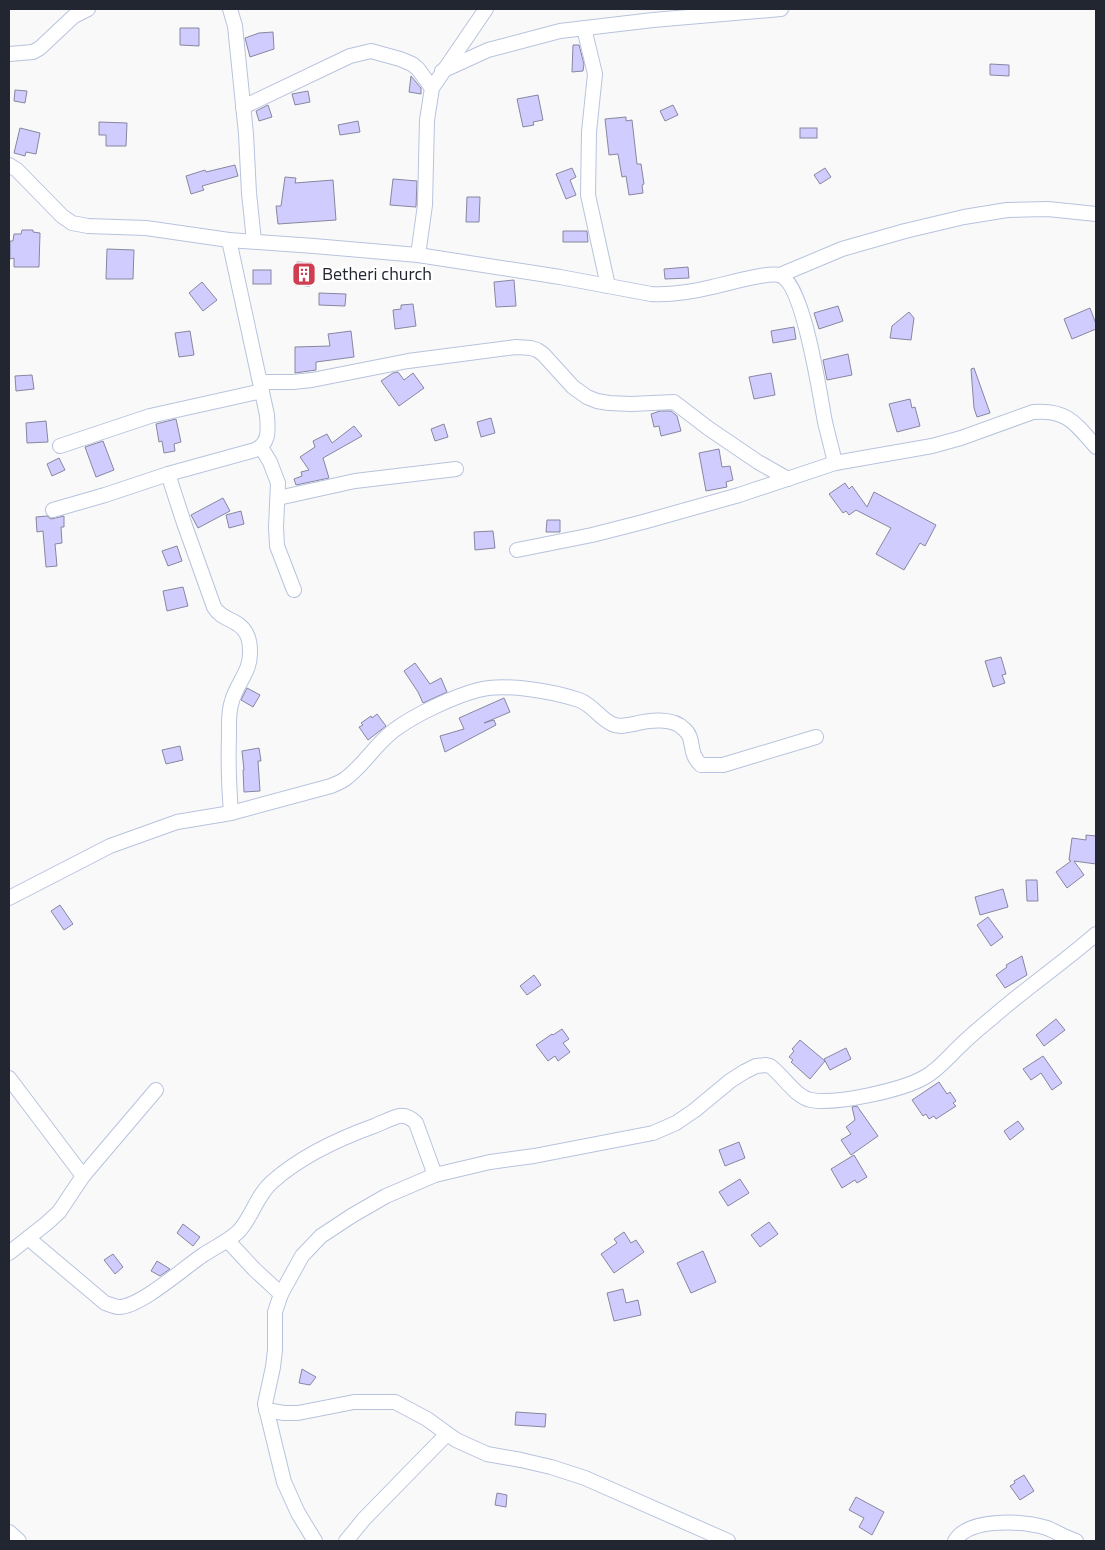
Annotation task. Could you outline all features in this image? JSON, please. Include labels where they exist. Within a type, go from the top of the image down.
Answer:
[{"type":"street","points":[[9,54],[33,52],[40,48],[74,16],[88,9]]},
{"type":"street","points":[[230,9],[235,26],[254,242]]},
{"type":"street","points":[[418,255],[425,205],[427,120],[432,88],[486,9]]},
{"type":"street","points":[[442,71],[496,47],[560,31],[653,14],[781,9]]},
{"type":"street","points":[[584,28],[595,74],[589,132],[588,195],[597,243],[608,286]]},
{"type":"street","points":[[243,107],[350,56],[370,52],[400,59],[412,64],[432,88]]},
{"type":"street","points":[[10,171],[17,170],[62,216],[72,223],[88,226],[146,228],[229,240],[418,255],[666,295],[768,275],[780,275],[842,249],[964,217],[1007,210],[1048,209],[1096,214]]},
{"type":"street","points":[[52,510],[105,496],[168,474],[255,450],[261,447],[266,440],[268,434],[267,415],[229,240]]},
{"type":"street","points":[[780,275],[786,279],[792,288],[812,346],[825,423],[835,463]]},
{"type":"street","points":[[60,446],[150,416],[261,387],[312,380],[408,361],[516,347],[531,348],[542,354],[573,386],[587,397],[598,401],[609,403],[674,402],[758,462],[788,479]]},
{"type":"street","points":[[517,550],[609,531],[739,495],[835,463],[932,446],[991,428],[1022,415],[1042,412],[1068,417],[1096,447]]},
{"type":"street","points":[[261,447],[278,482],[277,546],[294,590]]},
{"type":"street","points":[[278,498],[355,481],[456,468]]},
{"type":"street","points":[[168,474],[214,607],[221,616],[236,622],[247,633],[250,644],[250,664],[238,685],[229,714],[228,777],[230,813]]},
{"type":"street","points":[[9,898],[110,846],[178,822],[230,813],[332,786],[344,780],[394,730],[446,702],[478,690],[501,687],[518,688],[542,691],[580,700],[593,707],[612,724],[622,727],[636,723],[656,721],[677,723],[690,735],[692,754],[701,765],[723,765],[816,737]]},
{"type":"street","points":[[315,1541],[298,1513],[284,1482],[266,1410],[266,1396],[275,1350],[275,1312],[281,1294],[302,1256],[321,1236],[386,1196],[435,1175],[490,1162],[534,1156],[653,1133],[676,1124],[730,1081],[756,1066],[770,1066],[808,1100],[826,1102],[850,1099],[911,1084],[934,1072],[1019,994],[1068,958],[1096,934]]},
{"type":"street","points":[[9,1078],[84,1176]]},
{"type":"street","points":[[9,1253],[59,1212],[84,1176],[156,1090]]},
{"type":"street","points":[[28,1238],[105,1303],[119,1307],[135,1302],[154,1291],[204,1254],[228,1241],[245,1224],[264,1191],[283,1172],[344,1137],[400,1116],[411,1118],[416,1123],[435,1175]]},
{"type":"street","points":[[228,1241],[281,1294]]},
{"type":"street","points":[[266,1410],[298,1413],[354,1402],[395,1402],[427,1419],[456,1440],[486,1454],[551,1467],[585,1478],[728,1541]]},
{"type":"street","points":[[346,1541],[364,1519],[447,1434]]},
{"type":"street","points":[[955,1541],[964,1532],[980,1526],[1014,1522],[1046,1528],[1076,1541]]},
{"type":"street","points":[[9,1532],[18,1541]]},
{"type":"building","points":[[180,28],[199,28],[199,46],[180,45]]},
{"type":"building","points":[[273,32],[274,49],[250,57],[245,38],[259,33]]},
{"type":"building","points":[[573,45],[579,45],[584,64],[583,71],[572,72]]},
{"type":"building","points":[[990,64],[1009,65],[1009,76],[990,75]]},
{"type":"building","points":[[411,76],[421,88],[421,94],[409,92]]},
{"type":"building","points":[[15,90],[27,91],[25,103],[14,101]]},
{"type":"building","points":[[308,91],[310,102],[295,105],[292,94]]},
{"type":"building","points":[[538,95],[543,120],[533,122],[534,125],[523,127],[517,99]]},
{"type":"building","points":[[268,105],[272,117],[259,121],[256,111]]},
{"type":"building","points":[[673,105],[678,115],[665,121],[660,111]]},
{"type":"building","points":[[626,117],[626,121],[632,120],[637,164],[641,164],[644,184],[642,185],[643,193],[629,195],[626,176],[622,177],[618,154],[609,155],[605,119]]},
{"type":"building","points":[[358,121],[360,132],[340,135],[338,125]]},
{"type":"building","points":[[99,122],[127,123],[126,146],[106,146],[106,135],[99,135]]},
{"type":"building","points":[[20,128],[40,133],[36,154],[26,152],[25,156],[14,153]]},
{"type":"building","points":[[800,128],[817,128],[817,138],[800,138]]},
{"type":"building","points":[[235,165],[238,176],[202,186],[204,190],[191,194],[186,176],[205,170],[206,172]]},
{"type":"building","points":[[572,168],[576,177],[570,180],[576,195],[566,199],[556,174]]},
{"type":"building","points":[[825,168],[831,177],[820,184],[814,175]]},
{"type":"building","points":[[285,177],[296,178],[295,183],[333,180],[336,220],[278,224],[276,206],[281,206]]},
{"type":"building","points":[[393,179],[417,181],[416,207],[390,205]]},
{"type":"building","points":[[467,197],[480,197],[479,222],[466,222]]},
{"type":"building","points":[[22,230],[33,230],[33,232],[40,233],[39,267],[14,267],[14,258],[10,259],[10,241],[13,241],[14,234],[21,234]]},
{"type":"building","points":[[563,231],[587,231],[588,242],[563,242]]},
{"type":"building","points":[[107,249],[134,250],[133,279],[106,279]]},
{"type":"building","name":"Betheri church","points":[[297,262],[312,263],[310,286],[295,285]]},
{"type":"building","points":[[688,267],[689,278],[665,279],[664,269]]},
{"type":"building","points":[[253,270],[271,270],[271,284],[253,284]]},
{"type":"building","points":[[514,280],[516,306],[496,307],[494,282]]},
{"type":"building","points":[[202,282],[217,300],[203,311],[189,293]]},
{"type":"building","points":[[319,293],[346,294],[345,306],[319,305]]},
{"type":"building","points":[[413,304],[416,326],[395,329],[393,310],[401,309],[401,305]]},
{"type":"building","points":[[838,306],[843,321],[819,329],[814,313]]},
{"type":"building","points":[[1090,308],[1096,329],[1072,339],[1064,319]]},
{"type":"building","points":[[909,312],[914,318],[911,340],[890,338],[892,326]]},
{"type":"building","points":[[794,327],[796,339],[773,343],[771,331]]},
{"type":"building","points":[[190,331],[194,355],[179,357],[175,333]]},
{"type":"building","points":[[351,331],[354,357],[316,362],[316,370],[295,373],[295,347],[330,346],[328,334]]},
{"type":"building","points":[[848,354],[852,375],[827,380],[823,360]]},
{"type":"building","points":[[974,368],[990,413],[977,417],[974,408],[971,369]]},
{"type":"building","points":[[398,372],[404,380],[413,373],[424,388],[399,406],[381,381]]},
{"type":"building","points":[[771,373],[775,395],[754,399],[749,377]]},
{"type":"building","points":[[32,375],[34,389],[16,391],[15,376]]},
{"type":"building","points":[[910,399],[912,408],[915,407],[920,426],[897,432],[889,404]]},
{"type":"building","points":[[660,411],[671,411],[677,416],[681,431],[661,436],[659,426],[654,427],[651,414]]},
{"type":"building","points":[[491,418],[495,433],[481,437],[477,422]]},
{"type":"building","points":[[176,419],[181,442],[174,444],[175,451],[164,453],[162,441],[159,442],[156,424]]},
{"type":"building","points":[[46,421],[48,442],[27,443],[26,423]]},
{"type":"building","points":[[444,424],[448,437],[435,441],[431,429]]},
{"type":"building","points":[[354,426],[362,436],[323,458],[329,478],[296,485],[294,479],[302,476],[301,472],[309,470],[300,457],[315,447],[313,441],[327,434],[332,443]]},
{"type":"building","points":[[103,441],[114,470],[96,477],[85,447]]},
{"type":"building","points":[[719,449],[722,467],[730,466],[733,480],[726,482],[727,487],[706,491],[699,453]]},
{"type":"building","points":[[59,458],[65,470],[52,476],[47,464]]},
{"type":"building","points":[[845,483],[849,489],[852,486],[867,507],[874,492],[936,525],[925,546],[920,543],[904,570],[876,554],[891,528],[856,510],[849,515],[846,511],[843,513],[829,494]]},
{"type":"building","points":[[223,498],[230,511],[198,528],[191,515]]},
{"type":"building","points":[[241,511],[244,524],[229,528],[226,515]]},
{"type":"building","points":[[47,516],[51,519],[64,516],[64,527],[61,527],[62,543],[55,544],[57,566],[46,567],[43,531],[37,532],[36,517]]},
{"type":"building","points":[[547,520],[560,520],[560,532],[546,532]]},
{"type":"building","points":[[493,531],[495,548],[475,550],[474,532]]},
{"type":"building","points":[[177,546],[182,561],[168,566],[162,551]]},
{"type":"building","points":[[183,587],[188,606],[167,611],[163,591]]},
{"type":"building","points":[[1001,657],[1006,674],[1002,675],[1005,683],[993,687],[985,661]]},
{"type":"building","points":[[415,663],[430,684],[441,678],[447,692],[423,703],[404,671]]},
{"type":"building","points":[[247,688],[260,695],[253,707],[241,700]]},
{"type":"building","points":[[504,698],[510,712],[484,723],[494,720],[496,725],[445,752],[440,736],[464,729],[459,718]]},
{"type":"building","points":[[377,714],[386,726],[368,740],[359,727],[363,725],[361,723]]},
{"type":"building","points":[[180,746],[183,760],[166,764],[162,750]]},
{"type":"building","points":[[259,748],[261,761],[258,761],[260,791],[244,792],[242,751]]},
{"type":"building","points":[[1086,835],[1096,836],[1096,864],[1074,861],[1084,875],[1067,888],[1056,872],[1071,861],[1069,860],[1072,838],[1086,840]]},
{"type":"building","points":[[1026,880],[1037,880],[1038,901],[1027,901]]},
{"type":"building","points":[[1003,889],[1008,907],[980,915],[975,897]]},
{"type":"building","points":[[60,905],[73,924],[64,930],[51,911]]},
{"type":"building","points":[[988,917],[1003,937],[991,946],[977,925]]},
{"type":"building","points":[[1022,956],[1027,975],[1005,988],[996,975],[1007,967],[1006,965]]},
{"type":"building","points":[[534,975],[541,985],[527,995],[520,986]]},
{"type":"building","points":[[1056,1019],[1065,1030],[1044,1046],[1036,1035]]},
{"type":"building","points":[[562,1029],[569,1039],[563,1043],[570,1052],[558,1061],[555,1056],[548,1061],[536,1045]]},
{"type":"building","points":[[800,1040],[825,1061],[810,1079],[791,1062],[793,1060],[789,1057],[794,1051],[792,1049]]},
{"type":"building","points":[[846,1048],[851,1059],[830,1070],[824,1059]]},
{"type":"building","points":[[1043,1056],[1062,1083],[1052,1090],[1041,1073],[1031,1080],[1023,1069]]},
{"type":"building","points":[[939,1082],[947,1094],[950,1092],[956,1101],[953,1103],[956,1106],[936,1119],[934,1116],[929,1119],[926,1114],[923,1116],[912,1100]]},
{"type":"building","points":[[857,1106],[878,1136],[851,1155],[841,1140],[851,1134],[846,1127],[855,1120],[852,1107]]},
{"type":"building","points":[[1018,1121],[1024,1129],[1010,1140],[1004,1131]]},
{"type":"building","points":[[739,1142],[745,1158],[725,1166],[719,1150]]},
{"type":"building","points":[[854,1155],[867,1177],[857,1183],[855,1180],[842,1188],[831,1169]]},
{"type":"building","points":[[740,1179],[749,1193],[728,1206],[719,1192]]},
{"type":"building","points":[[769,1222],[778,1234],[760,1247],[751,1235]]},
{"type":"building","points":[[183,1224],[200,1237],[193,1246],[177,1233]]},
{"type":"building","points":[[624,1232],[631,1243],[636,1240],[644,1252],[614,1273],[601,1254],[617,1243],[614,1239]]},
{"type":"building","points":[[703,1251],[716,1282],[691,1293],[677,1263]]},
{"type":"building","points":[[113,1254],[123,1267],[115,1274],[104,1260]]},
{"type":"building","points":[[157,1261],[170,1269],[160,1276],[151,1271]]},
{"type":"building","points":[[623,1289],[626,1303],[638,1300],[641,1315],[614,1321],[607,1293]]},
{"type":"building","points":[[302,1369],[316,1377],[310,1385],[299,1383]]},
{"type":"building","points":[[516,1412],[546,1414],[545,1427],[515,1425]]},
{"type":"building","points":[[1024,1475],[1034,1491],[1020,1500],[1010,1486]]},
{"type":"building","points":[[497,1493],[507,1495],[506,1507],[495,1505]]},
{"type":"building","points":[[856,1497],[884,1512],[872,1535],[859,1527],[864,1518],[849,1510]]},
{"type":"place","name":"Betheri church","points":[[304,274]]}]
